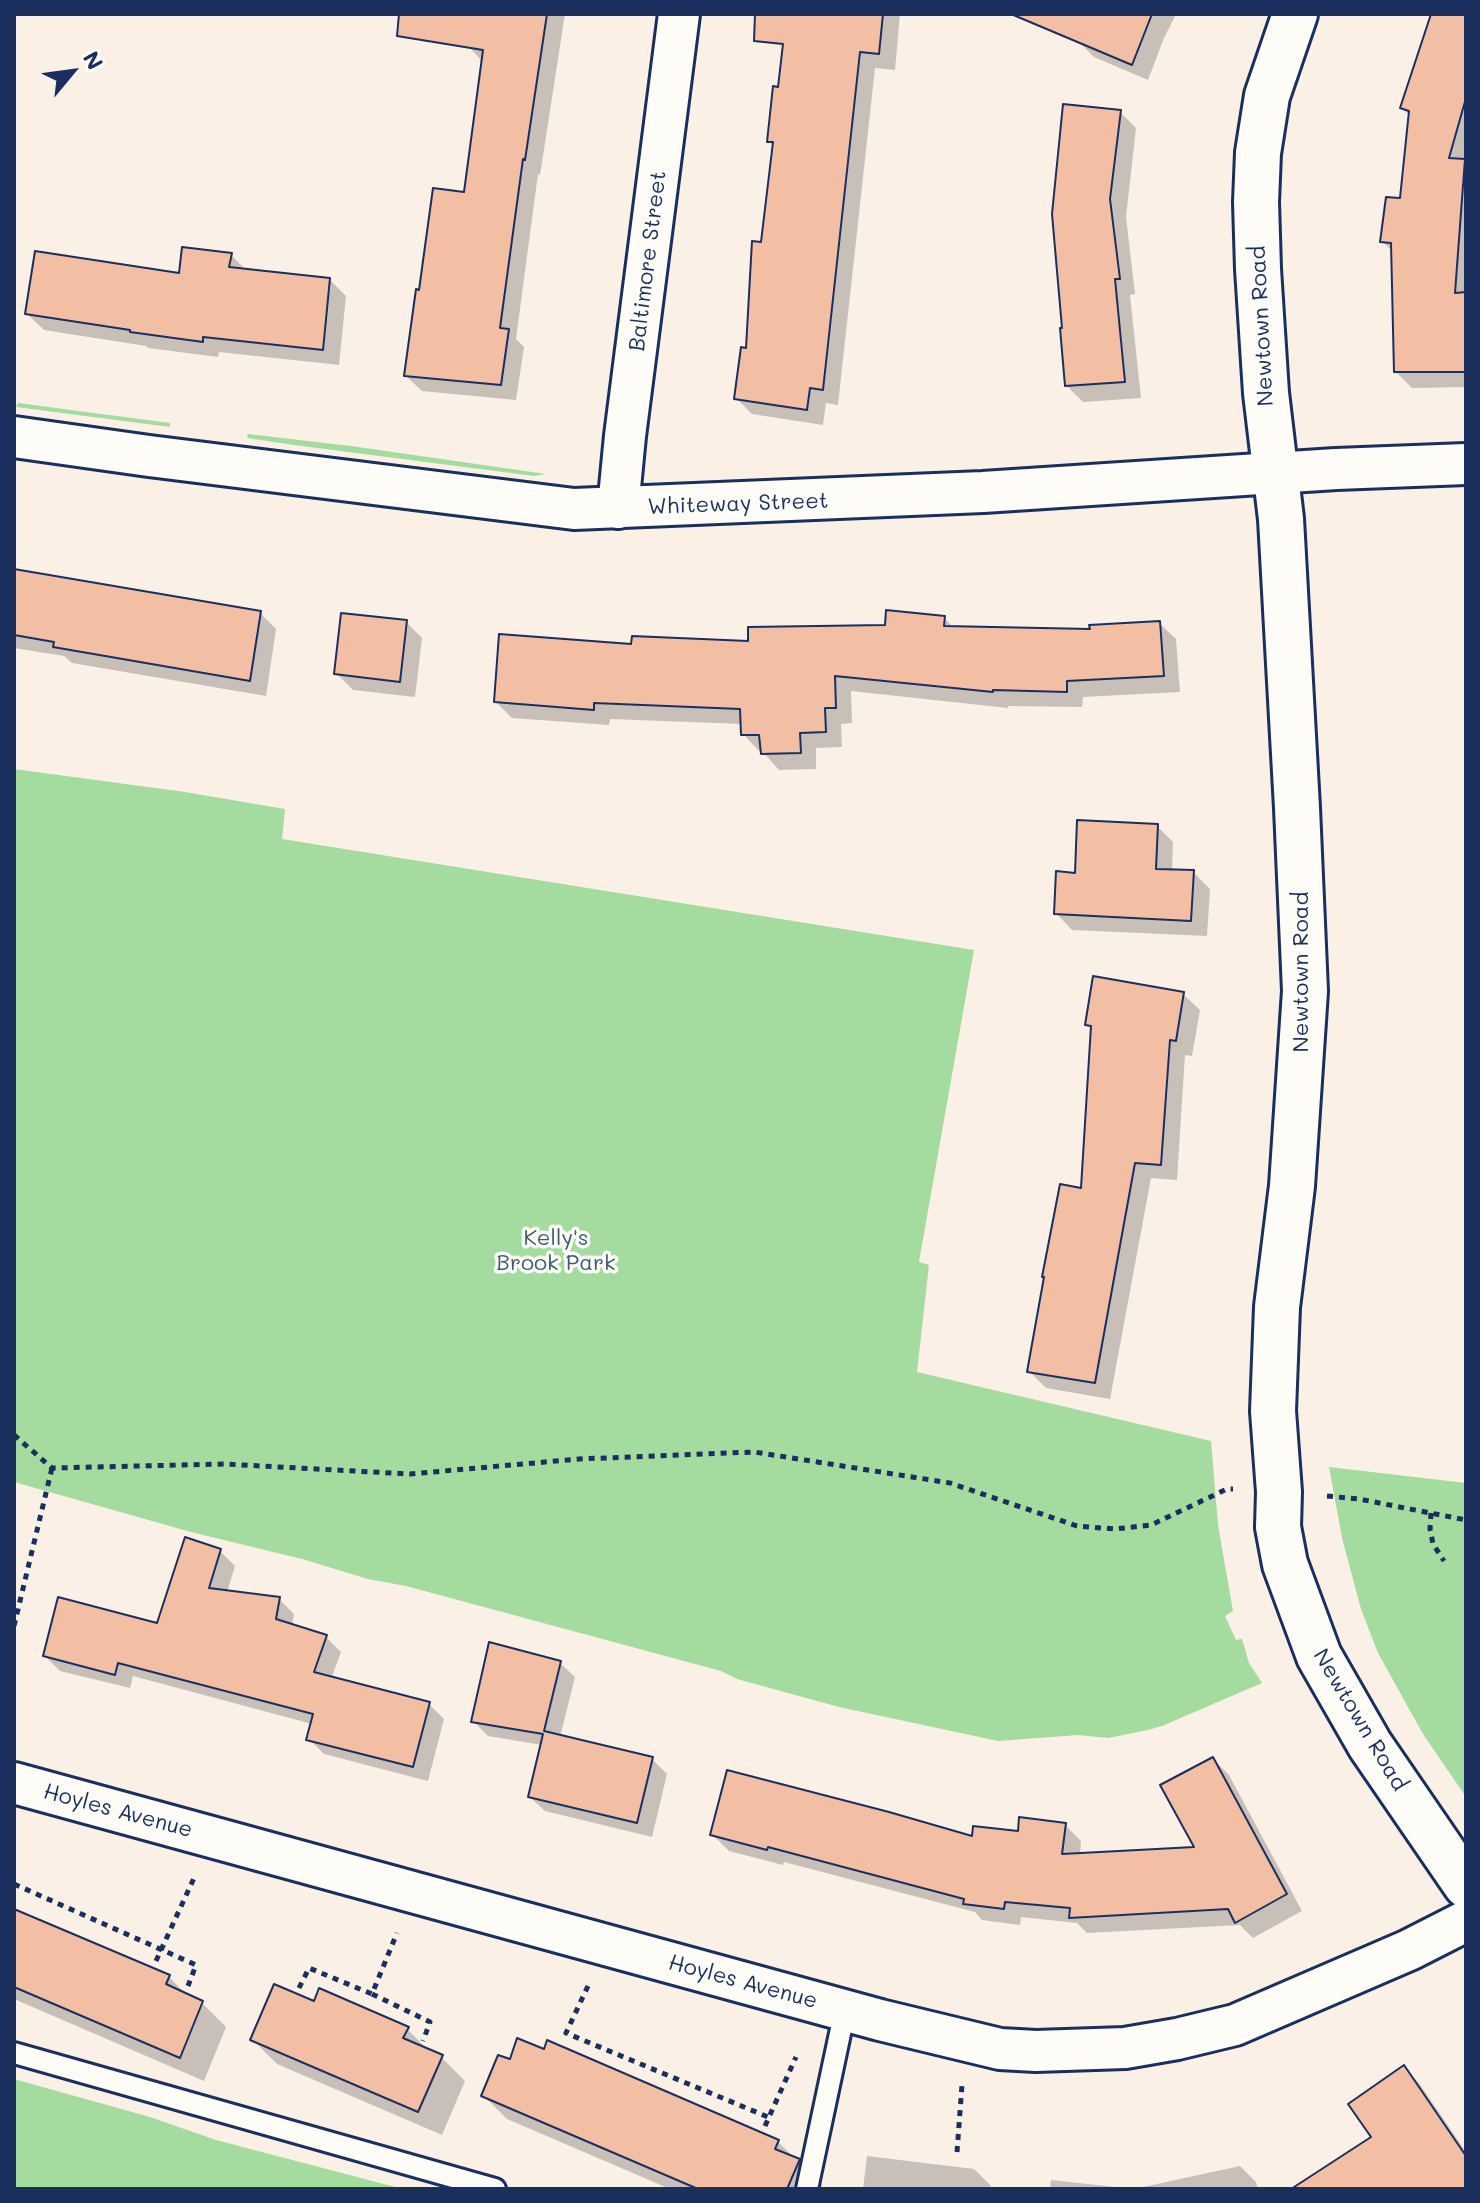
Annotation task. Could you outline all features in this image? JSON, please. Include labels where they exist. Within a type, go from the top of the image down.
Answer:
[{"type":"street","name":"Baltimore Street","points":[[618,508],[679,14]]},
{"type":"street","name":"Newtown Road","points":[[1295,14],[1267,96],[1258,153],[1256,202],[1266,393],[1281,519],[1305,991],[1292,1186],[1277,1307],[1273,1411],[1279,1492],[1278,1527],[1285,1564],[1319,1656],[1370,1745],[1466,1885]]},
{"type":"street","name":"Whiteway Street","points":[[14,437],[574,509],[969,493],[1275,472],[1466,464]]},
{"type":"street","name":"Hoyles Avenue","points":[[14,1783],[941,2036],[1000,2049],[1125,2048],[1245,2022],[1409,1950],[1466,1921]]},
{"type":"lane","points":[[807,2189],[845,2010]]},
{"type":"lane","points":[[14,2053],[495,2189]]},
{"type":"path","points":[[14,1435],[52,1468],[224,1464],[410,1474],[579,1459],[754,1452],[950,1483],[1077,1526],[1115,1529],[1151,1525],[1227,1489]]},
{"type":"path","points":[[14,1626],[52,1468]]},
{"type":"path","points":[[1324,1495],[1466,1520]]},
{"type":"path","points":[[1431,1513],[1433,1544],[1444,1561]]},
{"type":"path","points":[[156,1961],[200,1866]]},
{"type":"path","points":[[14,1884],[196,1965],[188,1986]]},
{"type":"path","points":[[372,1994],[401,1921]]},
{"type":"path","points":[[299,1988],[309,1968],[372,1994],[430,2022],[423,2041]]},
{"type":"path","points":[[589,1983],[566,2033],[768,2117]]},
{"type":"path","points":[[765,2126],[802,2045]]},
{"type":"path","points":[[957,2152],[963,2077]]},
{"type":"green space","points":[[18,403],[170,423],[170,427],[16,407]]},
{"type":"green space","points":[[248,434],[546,474],[534,476],[294,445],[247,438]]},
{"type":"green space","name":"Kelly's Brook Park","points":[[14,769],[285,809],[282,839],[974,950],[919,1262],[929,1265],[917,1372],[1211,1441],[1218,1525],[1233,1611],[1225,1616],[1236,1640],[1242,1639],[1249,1663],[1262,1683],[1148,1730],[1108,1738],[1078,1735],[998,1741],[839,1707],[737,1679],[721,1671],[191,1532],[14,1482]]},
{"type":"green space","points":[[1329,1467],[1466,1483],[1466,1797],[1423,1734],[1378,1653],[1361,1609],[1342,1538]]},
{"type":"green space","points":[[14,2079],[150,2117],[216,2140],[403,2189],[14,2189]]},
{"type":"building","points":[[399,14],[547,14],[500,328],[509,329],[501,385],[404,376],[433,188],[464,192],[483,50],[397,36]]},
{"type":"building","points":[[755,14],[883,14],[879,54],[860,52],[823,390],[810,388],[807,410],[734,399],[741,347],[746,348],[752,241],[761,242],[773,142],[767,142],[773,86],[778,87],[783,44],[754,41]]},
{"type":"building","points":[[1011,14],[1152,14],[1132,65]]},
{"type":"building","points":[[1431,14],[1466,14],[1466,98],[1449,158],[1465,159],[1455,293],[1466,292],[1466,372],[1394,372],[1391,243],[1380,242],[1386,197],[1400,198],[1409,111],[1400,108]]},
{"type":"building","points":[[1063,104],[1121,110],[1110,199],[1120,279],[1115,279],[1125,382],[1065,386],[1052,214]]},
{"type":"building","points":[[182,247],[232,253],[229,267],[330,278],[323,350],[203,337],[203,342],[25,314],[35,251],[179,273]]},
{"type":"building","points":[[14,569],[261,611],[250,681],[53,647],[54,642],[14,635]]},
{"type":"building","points":[[886,610],[945,616],[944,626],[1090,629],[1089,625],[1160,621],[1164,676],[1067,681],[1067,692],[993,692],[835,676],[836,708],[825,708],[826,732],[800,733],[801,753],[761,754],[759,735],[741,735],[740,709],[594,703],[594,710],[494,702],[499,634],[631,644],[632,636],[748,641],[748,627],[885,625]]},
{"type":"building","points":[[341,613],[407,620],[400,682],[334,674]]},
{"type":"building","points":[[1077,820],[1158,824],[1156,869],[1194,870],[1191,921],[1054,914],[1056,871],[1075,873]]},
{"type":"building","points":[[1093,976],[1184,992],[1176,1041],[1170,1040],[1161,1165],[1135,1163],[1095,1383],[1027,1372],[1060,1184],[1081,1188],[1091,1026],[1085,1025]]},
{"type":"building","points":[[185,1537],[221,1549],[209,1588],[280,1597],[276,1619],[327,1635],[314,1672],[430,1702],[413,1767],[306,1740],[313,1714],[118,1663],[115,1675],[43,1656],[58,1597],[157,1623]]},
{"type":"building","points":[[489,1642],[561,1661],[544,1731],[653,1757],[637,1823],[528,1797],[543,1734],[471,1722]]},
{"type":"building","points":[[1213,1757],[1287,1894],[1235,1923],[1228,1909],[1069,1918],[1070,1908],[1005,1902],[1004,1909],[963,1904],[964,1899],[768,1847],[767,1850],[710,1835],[727,1770],[972,1836],[973,1826],[1018,1831],[1019,1817],[1066,1823],[1062,1854],[1194,1847],[1160,1785]]},
{"type":"building","points":[[14,1909],[170,1975],[166,1984],[203,2001],[180,2058],[14,1987]]},
{"type":"building","points":[[274,1984],[314,2001],[319,1988],[409,2027],[403,2038],[443,2055],[418,2112],[250,2040]]},
{"type":"building","points":[[517,2038],[544,2049],[547,2040],[779,2140],[775,2149],[800,2159],[787,2189],[698,2189],[481,2096],[498,2055],[510,2059]]},
{"type":"building","points":[[1404,2065],[1466,2156],[1466,2189],[1291,2189],[1371,2137],[1348,2104]]}]
